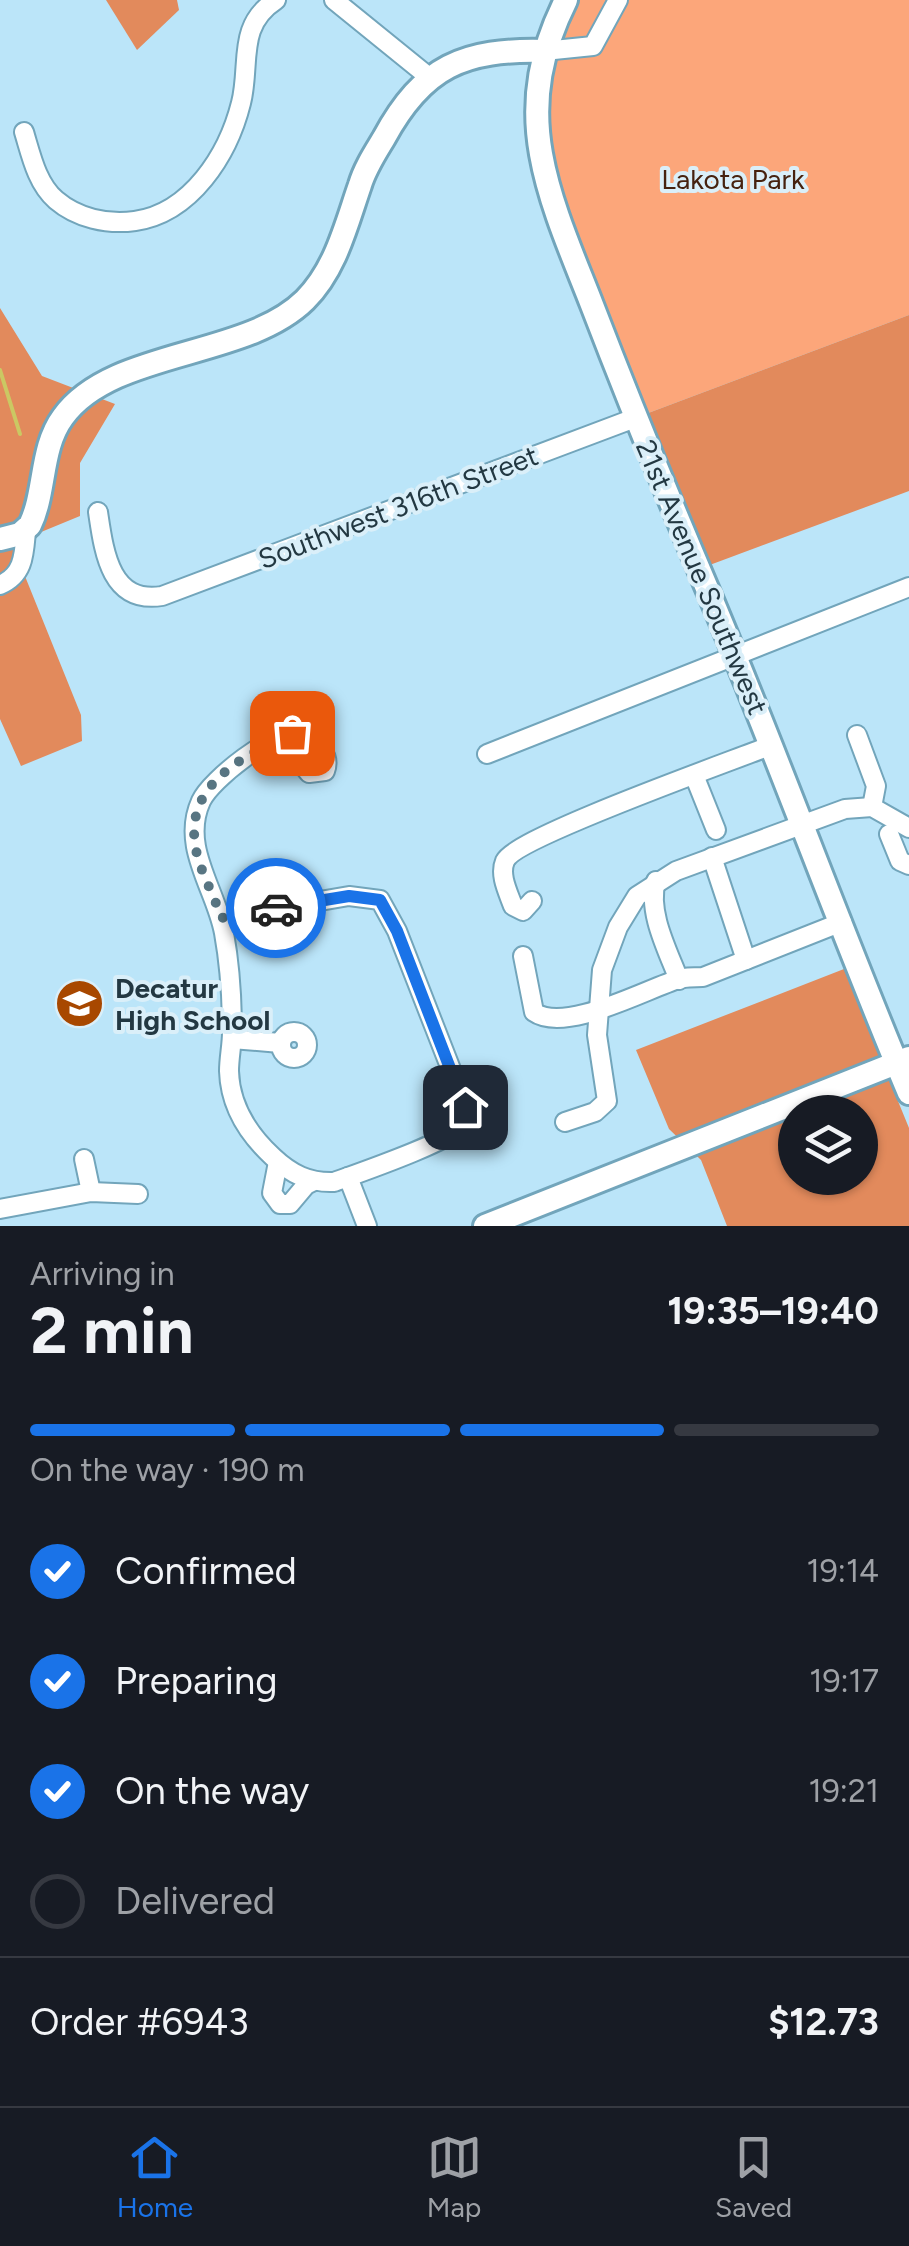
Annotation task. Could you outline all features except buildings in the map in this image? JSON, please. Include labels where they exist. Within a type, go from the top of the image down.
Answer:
[{"type":"main road","name":"21st Avenue Southwest","points":[[566,0],[544,51],[538,77],[537,117],[545,168],[562,226],[635,418],[842,922],[903,1060],[909,1092]]},
{"type":"main road","points":[[0,539],[26,531],[37,509],[53,437],[64,415],[78,400],[116,378],[272,324],[307,298],[330,268],[362,178],[390,126],[410,95],[430,76],[450,64],[496,50],[544,51]]},
{"type":"main road","points":[[485,1226],[903,1060]]},
{"type":"street","points":[[24,132],[38,175],[50,195],[66,208],[88,218],[126,222],[146,220],[170,210],[189,197],[216,160],[241,104],[247,37],[255,19],[276,0]]},
{"type":"street","points":[[334,0],[430,76]]},
{"type":"street","points":[[544,51],[593,46],[618,0]]},
{"type":"street","name":"Southwest 316th Street","points":[[98,512],[109,564],[122,586],[145,598],[162,596],[635,418]]},
{"type":"street","points":[[0,584],[11,580],[19,570],[26,531]]},
{"type":"street","points":[[487,754],[909,587]]},
{"type":"street","points":[[857,735],[876,786],[872,807]]},
{"type":"street","points":[[221,918],[349,896],[380,900],[397,931],[463,1100],[466,1122],[442,1140],[348,1177],[334,1182],[314,1181],[285,1167],[251,1134],[238,1110],[230,1078],[230,977],[221,918],[196,851],[194,828],[199,804],[224,771],[281,738]]},
{"type":"street","points":[[532,901],[523,911],[513,906],[503,872],[511,853],[554,831],[772,745]]},
{"type":"street","points":[[694,775],[716,830]]},
{"type":"street","points":[[565,1122],[595,1112],[607,1100],[598,1050],[602,970],[631,903],[656,881],[845,809],[872,807],[909,828]]},
{"type":"street","points":[[889,834],[900,861],[909,865]]},
{"type":"street","points":[[712,857],[746,960]]},
{"type":"street","points":[[656,881],[652,894],[656,913],[679,980]]},
{"type":"street","points":[[522,956],[530,1003],[541,1017],[599,1012],[679,980],[703,977],[842,922]]},
{"type":"street","points":[[232,1039],[280,1043]]},
{"type":"street","points":[[84,1160],[91,1192]]},
{"type":"street","points":[[285,1167],[272,1193],[280,1204],[290,1204],[314,1181]]},
{"type":"street","points":[[348,1177],[367,1226]]},
{"type":"street","points":[[0,1209],[91,1192],[138,1194]]},
{"type":"green space","name":"Lakota Park","points":[[566,0],[909,0],[909,315],[635,418],[537,117]]},
{"type":"shaded area","points":[[106,0],[177,0],[179,10],[137,50]]},
{"type":"shaded area","points":[[0,308],[42,376],[115,404],[80,463],[80,516],[12,544],[81,715],[82,741],[21,766],[0,719]]},
{"type":"shaded area","points":[[909,315],[909,491],[699,569],[635,418]]},
{"type":"shaded area","points":[[844,969],[909,1128],[909,1226],[727,1226],[701,1160],[669,1129],[636,1050]]},
{"type":"waterway","points":[[0,370],[20,434]]},
{"type":"way so far","points":[[276,908],[221,918],[198,860],[194,818],[212,783],[224,771],[292,733]]},
{"type":"place","name":"Decatur High School","points":[[80,1004]]},
{"type":"route","points":[[276,908],[349,896],[380,900],[397,931],[465,1107]]}]
